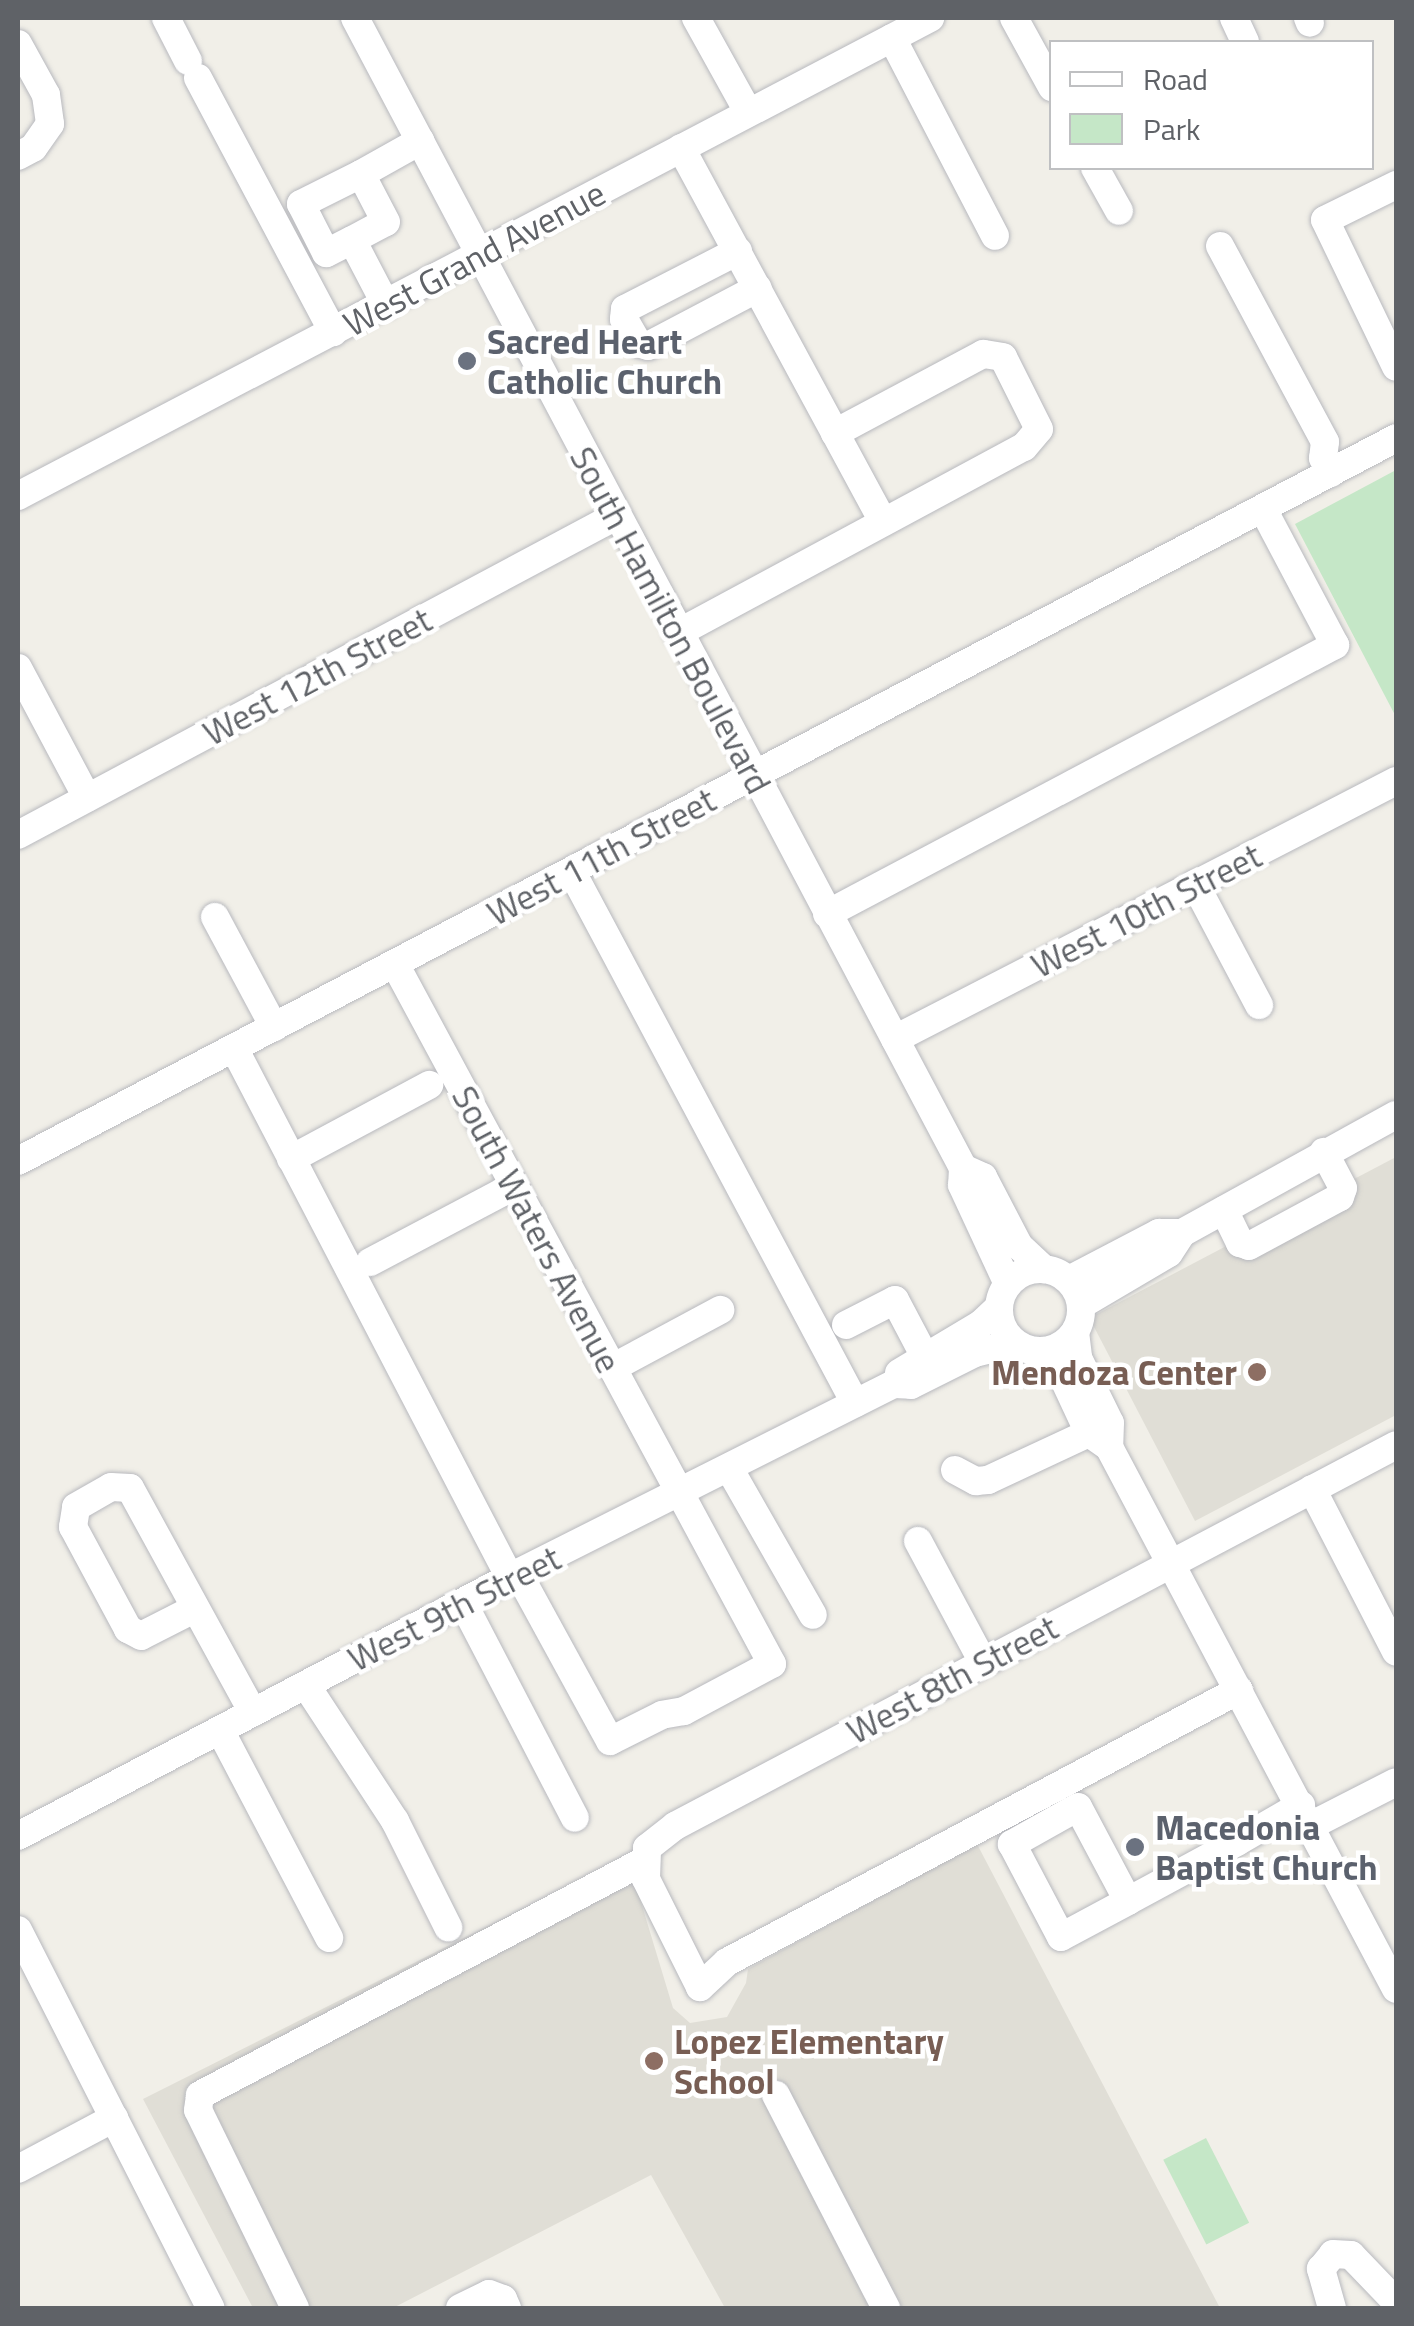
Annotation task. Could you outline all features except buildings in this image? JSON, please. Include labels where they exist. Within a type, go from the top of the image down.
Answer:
[{"type":"street","points":[[166,18],[334,332]]},
{"type":"street","name":"South Hamilton Boulevard","points":[[355,18],[963,1168],[962,1185],[1003,1296]]},
{"type":"street","points":[[696,18],[748,112]]},
{"type":"street","name":"West Grand Avenue","points":[[18,496],[930,18]]},
{"type":"street","points":[[1014,18],[1049,81]]},
{"type":"street","points":[[892,38],[995,236]]},
{"type":"street","points":[[18,44],[46,95],[50,124],[33,148],[18,156]]},
{"type":"street","points":[[361,174],[386,222],[326,253],[301,204],[420,141]]},
{"type":"street","points":[[681,148],[882,522]]},
{"type":"street","points":[[1097,170],[1119,210]]},
{"type":"street","points":[[1396,184],[1325,220],[1396,367]]},
{"type":"street","points":[[352,240],[386,305]]},
{"type":"street","points":[[1220,246],[1325,442],[1323,458],[1330,473]]},
{"type":"street","points":[[738,252],[625,309],[624,319],[638,342],[648,346],[758,288]]},
{"type":"street","points":[[678,633],[1024,447],[1039,429],[1003,357],[984,354],[835,433]]},
{"type":"street","name":"West 11th Street","points":[[18,1161],[1396,438]]},
{"type":"street","points":[[828,914],[1335,645],[1264,509]]},
{"type":"street","name":"West 12th Street","points":[[18,835],[616,516]]},
{"type":"street","points":[[18,668],[87,798]]},
{"type":"street","name":"West 10th Street","points":[[895,1039],[1396,781]]},
{"type":"street","points":[[572,872],[854,1403]]},
{"type":"street","points":[[1195,884],[1259,1005]]},
{"type":"street","points":[[216,917],[274,1027]]},
{"type":"street","name":"South Waters Avenue","points":[[395,964],[772,1664],[684,1711],[662,1715],[610,1742],[514,1576]]},
{"type":"street","points":[[234,1048],[514,1576]]},
{"type":"street","points":[[291,1159],[430,1085]]},
{"type":"street","points":[[1067,1296],[1159,1233],[1182,1233],[1396,1115]]},
{"type":"street","points":[[1224,1210],[1240,1244],[1248,1246],[1340,1197],[1343,1188],[1324,1152]]},
{"type":"street","name":"South Hamilton Boulevard","points":[[963,1168],[983,1177],[1019,1246],[1067,1296],[1078,1358],[1110,1423],[1099,1440]]},
{"type":"street","points":[[370,1262],[514,1186]]},
{"type":"street","points":[[1018,1275],[1067,1296],[1066,1342],[1027,1347],[1000,1322],[1003,1296],[1018,1275]]},
{"type":"street","name":"West 9th Street","points":[[894,1384],[902,1369],[981,1324],[1003,1296]]},
{"type":"street","points":[[846,1326],[896,1300],[925,1357]]},
{"type":"street","points":[[612,1368],[720,1310]]},
{"type":"street","name":"South Hamilton Boulevard","points":[[1027,1347],[1061,1373],[1170,1563],[1396,1988]]},
{"type":"street","name":"West 9th Street","points":[[18,1836],[854,1403],[894,1384],[912,1385],[974,1354],[1027,1347]]},
{"type":"street","points":[[955,1470],[972,1480],[988,1480],[1099,1440]]},
{"type":"street","name":"West 8th Street","points":[[646,1860],[646,1848],[675,1826],[1396,1445]]},
{"type":"street","points":[[729,1468],[814,1616]]},
{"type":"street","points":[[194,1608],[142,1636],[128,1629],[74,1526],[76,1507],[110,1487],[130,1488],[253,1712]]},
{"type":"street","points":[[1312,1488],[1392,1633]]},
{"type":"street","points":[[918,1541],[983,1662]]},
{"type":"street","points":[[463,1603],[575,1818]]},
{"type":"street","points":[[306,1685],[395,1821],[448,1928]]},
{"type":"street","points":[[296,2308],[198,2110],[200,2095],[646,1860],[646,1879],[700,1987],[728,1962],[1238,1690]]},
{"type":"street","points":[[220,1730],[329,1938]]},
{"type":"street","points":[[1128,1901],[1078,1807],[1012,1844],[1062,1936],[1306,1815],[1396,1782]]},
{"type":"street","points":[[18,1930],[211,2308]]},
{"type":"street","points":[[776,2095],[886,2308]]},
{"type":"street","points":[[18,2168],[114,2118]]},
{"type":"street","points":[[1332,2308],[1322,2269],[1333,2254],[1351,2255],[1396,2302]]},
{"type":"street","points":[[460,2308],[489,2294],[502,2299],[507,2308]]},
{"type":"shaded area","name":"Mendoza Center","points":[[1396,1157],[1396,1415],[1195,1521],[1092,1323],[1095,1315]]},
{"type":"shaded area","name":"Lopez Elementary School","points":[[977,1844],[1220,2308],[725,2308],[651,2175],[393,2308],[253,2308],[143,2099],[627,1856],[673,2008],[690,2023],[727,2017],[746,1983],[748,1969]]},
{"type":"green space","points":[[1396,470],[1396,717],[1295,524]]},
{"type":"green space","points":[[1206,2138],[1249,2223],[1206,2244],[1163,2160]]},
{"type":"place","name":"Sacred Heart Catholic Church","points":[[467,361]]},
{"type":"place","name":"Mendoza Center","points":[[1257,1372]]},
{"type":"place","name":"Macedonia Baptist Church","points":[[1135,1847]]},
{"type":"place","name":"Lopez Elementary School","points":[[654,2061]]}]
